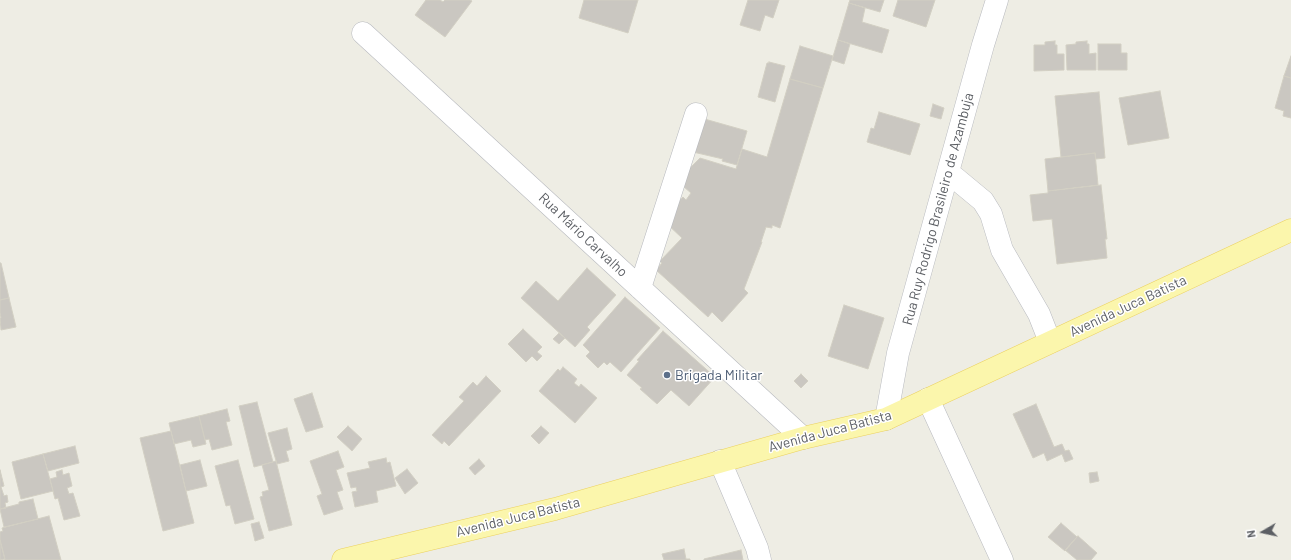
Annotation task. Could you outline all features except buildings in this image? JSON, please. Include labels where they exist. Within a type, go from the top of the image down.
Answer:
[{"type":"main road","name":"Avenida Juca Batista","points":[[342,560],[555,509],[803,438],[886,419],[1291,230]]},
{"type":"street","name":"Rua Ruy Rodrigo Brasileiro de Azambuja","points":[[886,419],[898,353],[983,45],[997,0]]},
{"type":"street","name":"Rua Mário Carvalho","points":[[363,32],[803,438]]},
{"type":"street","points":[[640,288],[696,114]]},
{"type":"street","points":[[948,172],[983,201],[990,214],[1002,250],[1040,314],[1050,342]]},
{"type":"street","points":[[928,399],[1002,560]]},
{"type":"street","points":[[720,462],[757,548],[760,560]]},
{"type":"place","name":"Brigada Militar","points":[[667,375]]}]
